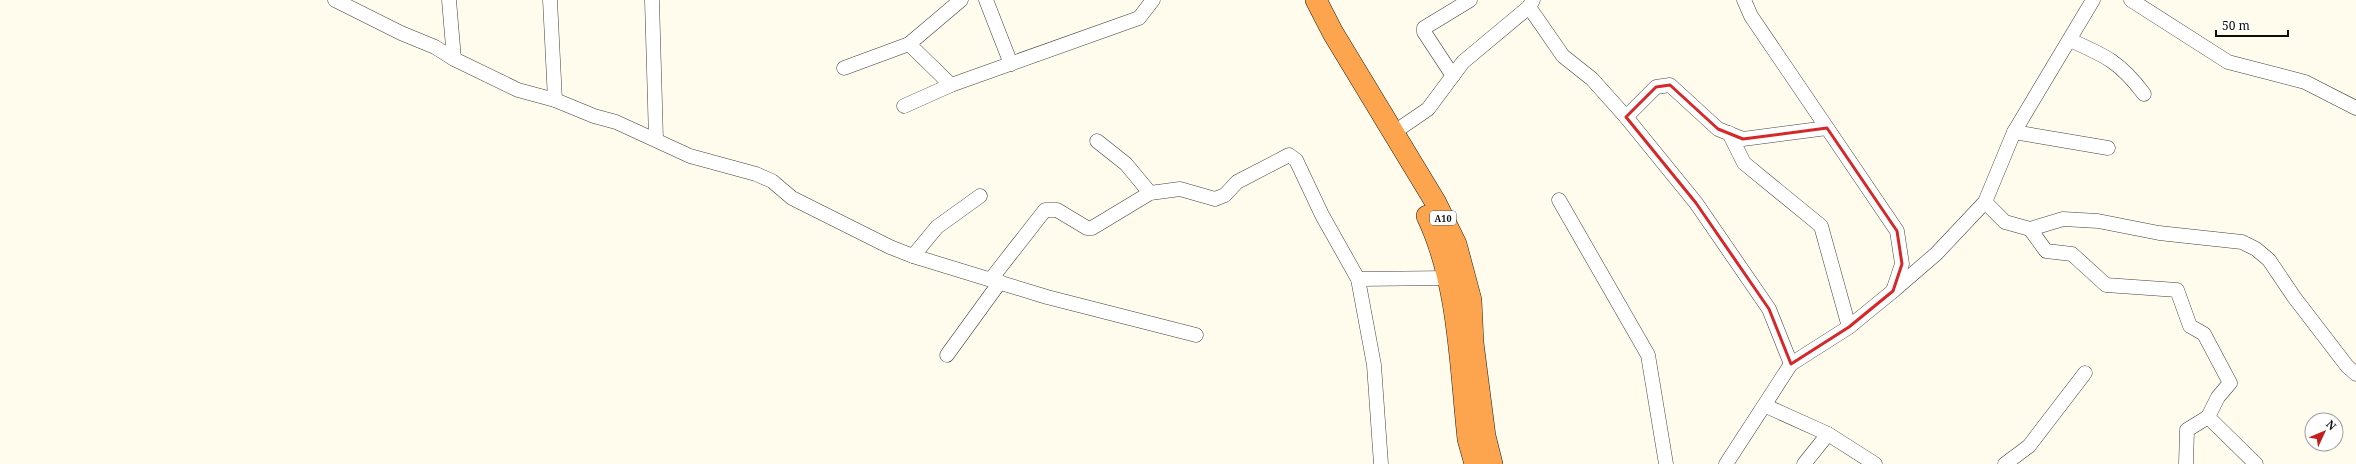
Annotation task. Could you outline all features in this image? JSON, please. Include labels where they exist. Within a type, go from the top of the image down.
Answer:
[{"type":"highway","name":"A10","points":[[1301,0],[1393,132],[1436,204],[1456,244],[1471,300],[1473,343],[1483,420],[1492,464]]},
{"type":"highway","name":"A10","points":[[1316,0],[1327,36],[1418,198],[1438,239],[1449,278],[1468,439],[1475,464]]},
{"type":"street","points":[[449,0],[454,59]]},
{"type":"street","points":[[550,0],[556,100]]},
{"type":"street","points":[[652,0],[656,140]]},
{"type":"street","points":[[844,68],[909,44],[961,0]]},
{"type":"street","points":[[986,0],[1011,64]]},
{"type":"street","points":[[904,106],[951,85],[1139,18],[1153,0]]},
{"type":"street","points":[[1453,76],[1424,32],[1424,28],[1470,0]]},
{"type":"street","points":[[1744,0],[1751,16],[1897,231],[1902,264],[1893,291]]},
{"type":"street","points":[[1726,464],[1766,406],[1791,364],[1849,327],[1893,291],[1936,254],[1985,202],[2014,132],[2034,96],[2070,40],[2093,0]]},
{"type":"street","points":[[2131,0],[2228,62],[2305,82],[2356,108]]},
{"type":"street","points":[[338,1],[401,33],[435,47],[454,59],[518,90],[556,100],[656,140],[690,156],[756,174],[772,181],[792,198],[890,247],[913,256],[996,280],[1047,297],[1196,335]]},
{"type":"street","points":[[1393,132],[1428,109],[1477,48],[1531,3],[1563,56],[1592,79],[1626,117],[1696,203],[1769,309],[1791,364]]},
{"type":"street","points":[[2070,40],[2117,63],[2144,94]]},
{"type":"street","points":[[909,44],[951,85]]},
{"type":"street","points":[[1626,117],[1656,87],[1670,85],[1718,129],[1743,139],[1827,128]]},
{"type":"street","points":[[2014,132],[2108,148]]},
{"type":"street","points":[[1729,133],[1744,163],[1820,226],[1849,327]]},
{"type":"street","points":[[1097,140],[1126,164],[1150,193]]},
{"type":"street","points":[[947,355],[996,280],[1045,210],[1057,210],[1087,228],[1092,228],[1150,193],[1180,190],[1215,199],[1225,195],[1237,182],[1289,154],[1296,160],[1322,216],[1358,278],[1374,365],[1381,464]]},
{"type":"street","points":[[913,256],[937,227],[980,196]]},
{"type":"street","points":[[1559,200],[1648,355],[1666,464]]},
{"type":"street","points":[[1985,202],[2005,222],[2030,229],[2063,219],[2098,221],[2159,233],[2242,242],[2256,249],[2269,260],[2294,297],[2347,366],[2356,374]]},
{"type":"street","points":[[2030,229],[2046,251],[2072,254],[2106,285],[2177,290],[2190,326],[2204,334],[2230,383],[2218,397],[2208,417],[2187,430],[2186,464]]},
{"type":"street","points":[[1358,278],[1449,278]]},
{"type":"street","points":[[2005,464],[2029,446],[2085,373]]},
{"type":"street","points":[[1766,406],[1828,434],[1870,462]]},
{"type":"street","points":[[2208,417],[2256,464]]},
{"type":"street","points":[[1804,464],[1828,434]]},
{"type":"highlighted area","points":[[1670,85],[1718,129],[1743,139],[1827,128],[1897,231],[1902,264],[1893,291],[1849,327],[1791,364],[1769,309],[1696,203],[1626,117],[1656,87]]}]
